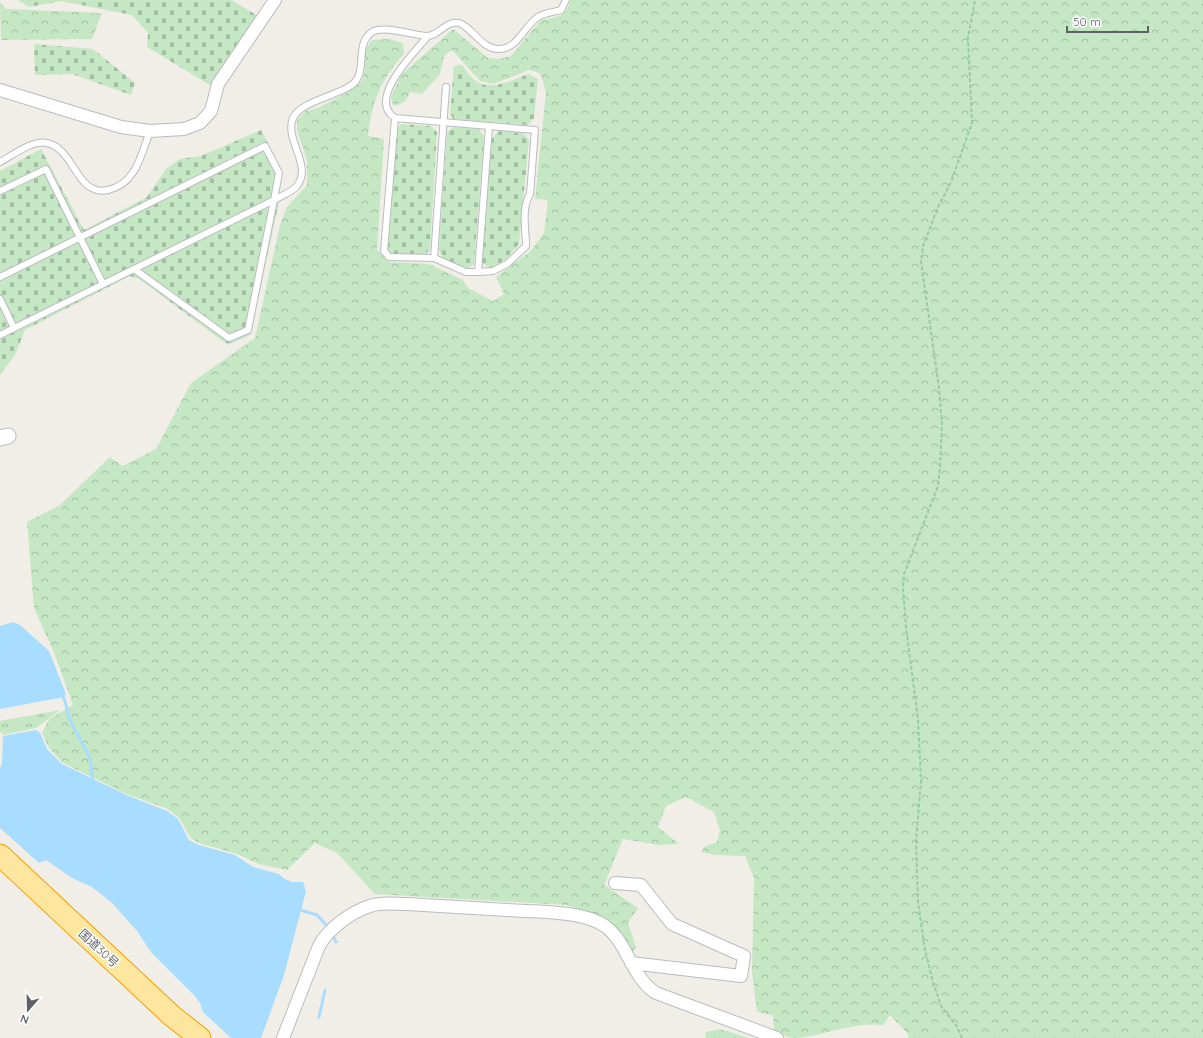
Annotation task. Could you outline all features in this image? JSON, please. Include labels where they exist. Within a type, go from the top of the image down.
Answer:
[{"type":"highway","name":"国道30号","points":[[2,866],[180,1038]]},
{"type":"highway","name":"国道30号","points":[[2,866],[172,1016],[200,1038]]},
{"type":"street","points":[[0,90],[121,127],[150,131],[184,129],[200,122],[211,111],[218,84],[275,0]]},
{"type":"street","points":[[615,882],[641,885],[672,924],[744,956],[741,976],[631,963]]},
{"type":"street","points":[[283,1038],[319,946],[331,931],[341,922],[369,906],[380,904],[407,904],[582,917],[605,926],[615,936],[640,980],[656,993],[777,1038]]},
{"type":"lane","points":[[395,118],[384,251],[389,257],[434,258],[466,272],[492,271],[507,264],[526,246],[524,235],[527,199],[530,194],[535,130],[395,118],[390,115],[386,108],[385,100],[395,76],[428,36],[452,23],[460,23],[486,45],[498,49],[509,47],[538,17],[561,10],[566,0]]},
{"type":"lane","points":[[0,335],[274,200],[297,186],[301,176],[301,165],[290,130],[293,117],[304,107],[353,83],[360,74],[361,50],[373,31],[383,29],[428,36]]},
{"type":"lane","points":[[434,258],[446,87]]},
{"type":"lane","points":[[478,272],[489,126]]},
{"type":"lane","points":[[0,162],[27,147],[46,143],[56,146],[64,153],[86,184],[92,188],[103,191],[115,188],[126,182],[134,172],[150,131]]},
{"type":"lane","points":[[0,278],[265,146],[278,173],[248,330],[229,338],[134,269]]},
{"type":"lane","points":[[0,191],[46,168],[103,284]]},
{"type":"lane","points":[[0,299],[14,328]]},
{"type":"path","points":[[962,1038],[956,1025],[941,1006],[933,982],[925,950],[918,902],[916,842],[921,780],[918,719],[906,627],[903,587],[904,574],[938,486],[942,424],[939,388],[921,262],[923,246],[938,207],[951,182],[972,123],[968,38],[975,0]]},
{"type":"green space","points":[[18,0],[231,0],[258,16],[210,85],[147,47],[148,33],[132,15],[61,1],[29,7]]},
{"type":"green space","points":[[570,0],[1203,0],[1203,1038],[908,1038],[908,1034],[890,1015],[883,1025],[860,1025],[802,1037],[792,1038],[774,1031],[773,1015],[757,1012],[752,973],[754,878],[745,856],[716,855],[702,852],[704,847],[717,842],[720,830],[714,812],[686,797],[666,806],[658,827],[679,844],[659,845],[623,839],[604,885],[638,908],[628,923],[636,947],[633,952],[620,932],[598,915],[567,905],[375,894],[337,853],[315,843],[287,870],[259,864],[237,854],[199,843],[191,838],[179,818],[168,809],[129,795],[63,763],[49,748],[42,733],[49,719],[73,705],[55,655],[34,608],[27,522],[60,505],[110,457],[122,466],[156,449],[191,383],[255,338],[280,225],[287,207],[307,185],[307,160],[297,131],[297,120],[306,111],[318,108],[348,92],[362,81],[365,70],[364,52],[372,40],[389,39],[403,43],[404,54],[389,73],[378,92],[372,112],[368,136],[384,139],[377,250],[389,262],[429,264],[463,280],[468,288],[493,301],[504,294],[496,277],[531,251],[544,233],[548,200],[535,199],[546,92],[540,73],[529,70],[493,84],[480,81],[452,50],[444,56],[440,74],[422,94],[410,92],[404,102],[396,105],[393,105],[391,97],[401,75],[453,29],[488,58],[498,59],[511,56],[541,20],[555,17],[563,13],[569,5]]},
{"type":"green space","points":[[0,2],[6,9],[102,13],[92,39],[1,40]]},
{"type":"green space","points":[[34,44],[93,49],[135,83],[131,95],[72,74],[35,75]]},
{"type":"green space","points":[[462,65],[477,82],[483,84],[496,85],[529,74],[538,79],[534,118],[528,125],[453,119],[450,113],[454,66]]},
{"type":"green space","points":[[401,124],[431,126],[437,132],[430,249],[425,255],[391,254],[388,249],[397,129]]},
{"type":"green space","points":[[454,127],[479,129],[484,137],[474,264],[467,269],[443,258],[439,250],[447,132]]},
{"type":"green space","points":[[261,130],[282,170],[278,207],[250,335],[228,345],[139,279],[130,276],[25,330],[15,355],[0,375],[0,171],[41,149],[84,230],[147,197],[166,169],[180,159],[201,156]]},
{"type":"green space","points":[[499,131],[523,133],[529,140],[519,244],[505,260],[490,268],[482,263],[492,138]]},
{"type":"green space","points":[[60,710],[36,728],[3,735],[0,731],[0,721]]},
{"type":"green space","points":[[720,1029],[749,1038],[705,1038],[706,1032]]},
{"type":"water","points":[[13,622],[20,625],[49,651],[66,694],[64,697],[0,709],[0,626]]},
{"type":"water","points":[[36,730],[40,733],[47,749],[62,764],[129,796],[167,811],[178,819],[189,840],[199,845],[235,855],[253,867],[279,874],[292,882],[303,882],[306,891],[284,975],[261,1038],[231,1038],[203,1012],[200,1003],[194,995],[151,952],[137,931],[112,903],[92,887],[72,878],[46,860],[39,863],[0,828],[0,769],[2,763],[3,736]]},
{"type":"waterway","points":[[62,695],[69,718],[90,758],[93,783]]},
{"type":"waterway","points":[[297,909],[317,915],[329,928]]},
{"type":"waterway","points":[[332,934],[336,942]]},
{"type":"waterway","points":[[319,1017],[325,990]]}]
